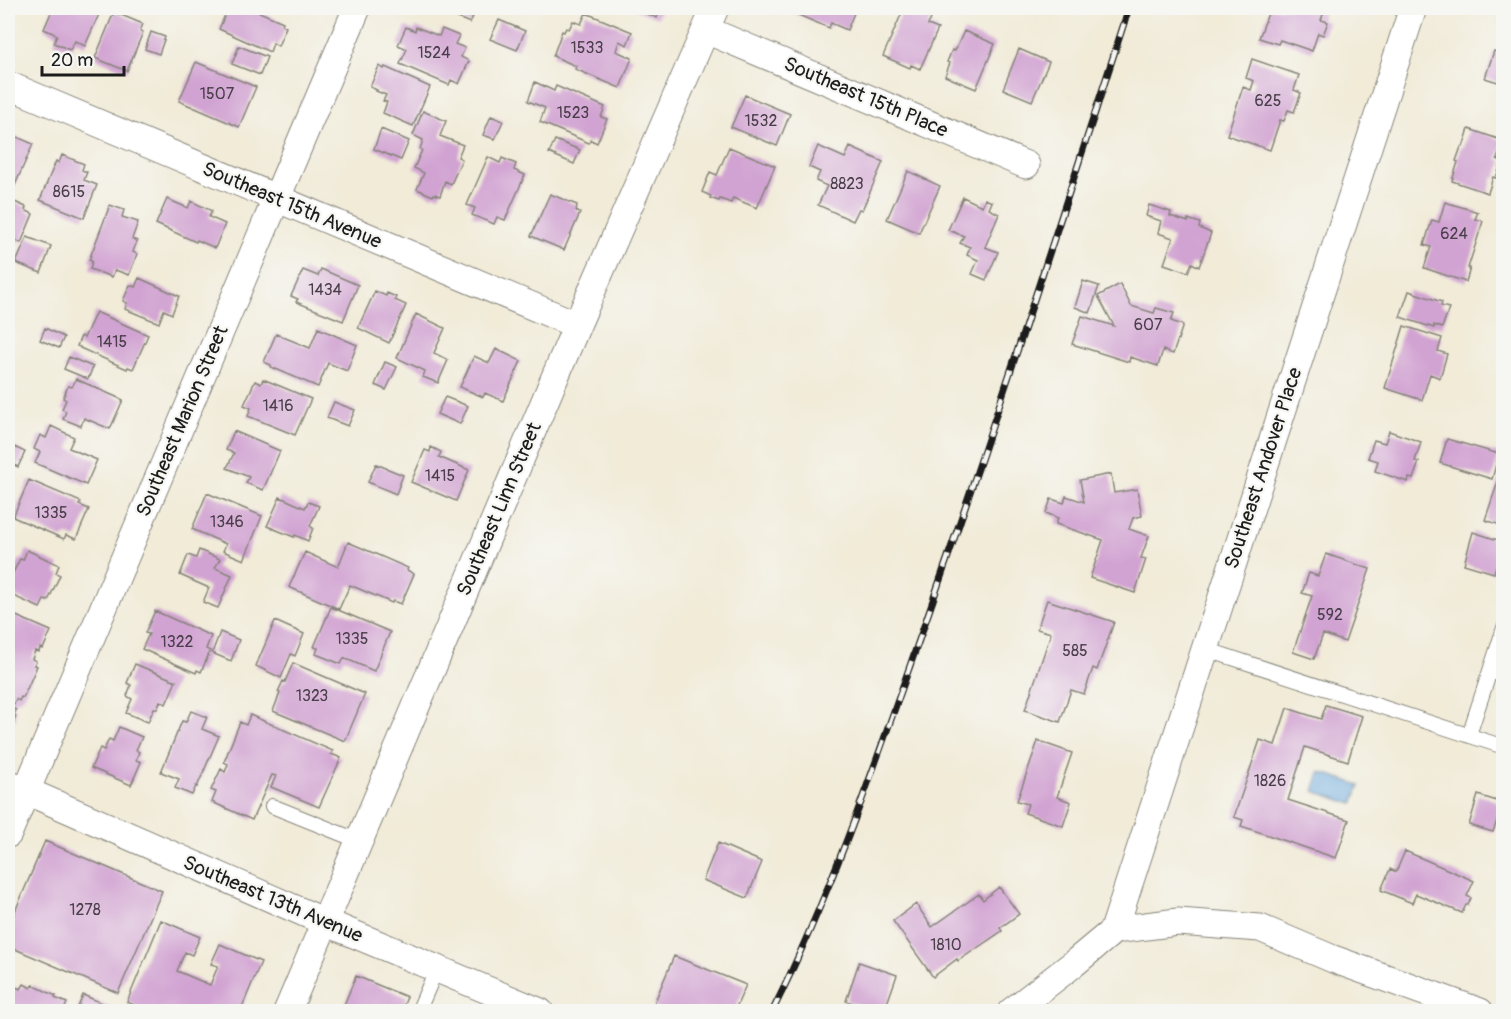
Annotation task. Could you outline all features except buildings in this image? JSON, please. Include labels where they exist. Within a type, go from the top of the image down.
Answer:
[{"type":"street","name":"Southeast Marion Street","points":[[8,834],[17,787],[357,8]]},
{"type":"street","name":"Southeast Andover Place","points":[[1114,930],[1413,8]]},
{"type":"street","name":"Southeast 15th Place","points":[[710,19],[1026,165]]},
{"type":"street","name":"Southeast Linn Street","points":[[287,1011],[577,325],[710,19]]},
{"type":"street","name":"Southeast 15th Avenue","points":[[8,85],[577,325]]},
{"type":"street","name":"Southeast 13th Avenue","points":[[17,787],[325,922],[540,1011]]},
{"type":"street","points":[[1011,1011],[1114,930],[1178,922],[1260,928],[1333,959],[1480,1011]]},
{"type":"lane","points":[[1469,735],[1503,628]]},
{"type":"lane","points":[[1204,649],[1503,747]]},
{"type":"lane","points":[[272,806],[359,841]]},
{"type":"lane","points":[[418,1011],[437,968]]},
{"type":"water","points":[[1320,772],[1360,785],[1353,804],[1314,791]]},
{"type":"railway","points":[[772,1012],[833,876],[885,737],[999,406],[1129,8]]}]
